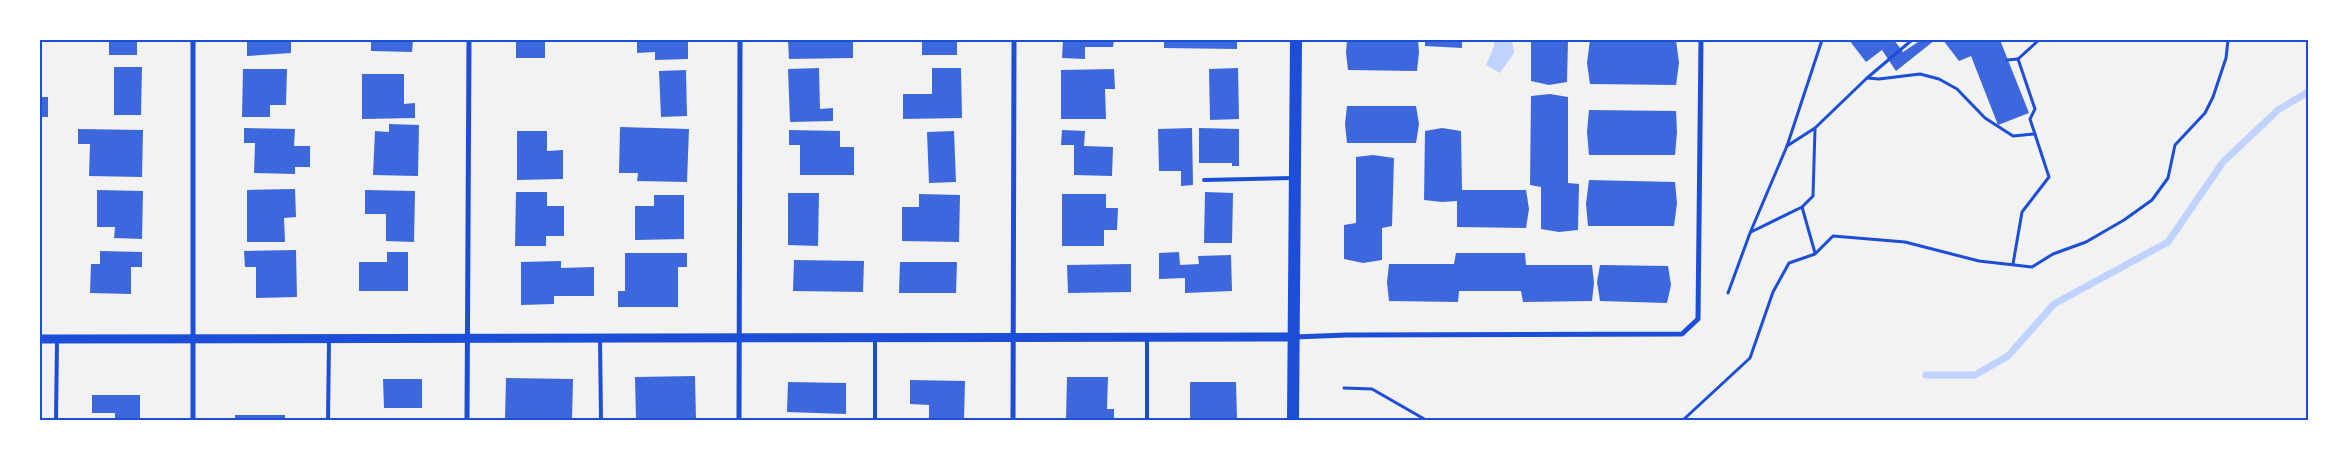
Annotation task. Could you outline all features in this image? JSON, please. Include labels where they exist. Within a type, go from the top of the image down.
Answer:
[{"type":"main road","points":[[1293,420],[1296,40]]},
{"type":"street","points":[[193,40],[193,420]]},
{"type":"street","points":[[467,420],[469,40]]},
{"type":"street","points":[[739,420],[740,40]]},
{"type":"street","points":[[1013,420],[1014,40]]},
{"type":"street","points":[[40,340],[1147,338],[1347,335],[1682,334],[1698,319],[1701,40]]},
{"type":"lane","points":[[1204,180],[1295,177]]},
{"type":"lane","points":[[600,338],[601,420]]},
{"type":"lane","points":[[875,338],[875,420]]},
{"type":"lane","points":[[1147,338],[1147,420]]},
{"type":"lane","points":[[328,420],[329,339]]},
{"type":"lane","points":[[56,420],[57,340]]},
{"type":"path","points":[[1728,293],[1750,233],[1787,146],[1822,40]]},
{"type":"path","points":[[1787,146],[1815,128],[1867,78],[1912,40]]},
{"type":"path","points":[[2008,60],[2018,59],[2039,40]]},
{"type":"path","points":[[1683,420],[1750,358],[1773,292],[1789,263],[1815,254],[1833,236],[1905,242],[1979,261],[2032,267],[2053,254],[2094,238],[2124,220],[2152,200],[2168,178],[2175,144],[2205,113],[2213,97],[2226,58],[2228,40]]},
{"type":"path","points":[[2014,264],[2022,212],[2049,177],[2030,119],[2035,108],[2018,59]]},
{"type":"path","points":[[1867,78],[1879,79],[1920,74],[1957,89],[1985,118],[2013,136],[2035,134]]},
{"type":"path","points":[[1750,233],[1802,207],[1814,196],[1815,128]]},
{"type":"path","points":[[1802,207],[1815,254]]},
{"type":"path","points":[[1344,388],[1372,389],[1426,420]]},
{"type":"water","points":[[1494,40],[1512,40],[1514,53],[1500,73],[1486,65],[1494,46]]},
{"type":"building","points":[[109,40],[137,40],[137,55],[109,55]]},
{"type":"building","points":[[247,40],[291,40],[291,53],[247,56]]},
{"type":"building","points":[[371,40],[413,40],[412,52],[371,51]]},
{"type":"building","points":[[516,40],[545,40],[545,58],[516,58]]},
{"type":"building","points":[[637,40],[688,41],[688,59],[655,60],[655,52],[637,53]]},
{"type":"building","points":[[788,40],[853,42],[853,58],[789,59]]},
{"type":"building","points":[[922,40],[957,40],[957,55],[922,55]]},
{"type":"building","points":[[1063,40],[1114,40],[1113,47],[1085,47],[1085,59],[1062,58]]},
{"type":"building","points":[[1164,40],[1237,40],[1237,49],[1164,48]]},
{"type":"building","points":[[1347,40],[1418,40],[1417,71],[1348,70]]},
{"type":"building","points":[[1425,40],[1462,40],[1462,48],[1425,46]]},
{"type":"building","points":[[1531,40],[1568,40],[1567,82],[1549,85],[1531,81]]},
{"type":"building","points":[[1590,40],[1676,40],[1679,63],[1676,85],[1590,84],[1587,63]]},
{"type":"building","points":[[1849,40],[1894,40],[1903,52],[1921,40],[1935,40],[1896,71],[1882,50],[1866,62]]},
{"type":"building","points":[[1943,40],[2000,40],[2029,113],[1998,125],[1971,56],[1959,61]]},
{"type":"building","points":[[114,67],[142,67],[141,115],[114,115]]},
{"type":"building","points":[[819,68],[820,109],[833,108],[833,121],[790,122],[788,69]]},
{"type":"building","points":[[932,68],[961,68],[962,118],[903,119],[903,94],[932,94]]},
{"type":"building","points":[[1238,68],[1239,119],[1210,120],[1209,69]]},
{"type":"building","points":[[243,69],[287,69],[286,105],[270,105],[270,117],[242,117]]},
{"type":"building","points":[[1114,69],[1115,89],[1105,89],[1106,119],[1061,119],[1061,70]]},
{"type":"building","points":[[686,70],[687,116],[661,117],[659,71]]},
{"type":"building","points":[[362,74],[404,74],[404,104],[415,103],[415,118],[362,119]]},
{"type":"building","points":[[1550,94],[1568,97],[1568,183],[1579,184],[1578,230],[1559,232],[1541,229],[1541,187],[1530,185],[1531,96]]},
{"type":"building","points":[[40,97],[48,97],[48,117],[40,117]]},
{"type":"building","points":[[1347,106],[1416,106],[1419,124],[1416,143],[1347,143],[1345,124]]},
{"type":"building","points":[[1589,110],[1676,111],[1675,155],[1589,155],[1587,132]]},
{"type":"building","points":[[389,124],[419,125],[418,176],[373,175],[375,131],[389,132]]},
{"type":"building","points":[[620,127],[689,129],[687,182],[637,181],[638,173],[619,173]]},
{"type":"building","points":[[244,128],[295,129],[294,146],[310,146],[310,167],[295,167],[295,174],[254,173],[255,143],[244,143]]},
{"type":"building","points":[[1192,128],[1193,185],[1181,186],[1181,171],[1159,171],[1158,129]]},
{"type":"building","points":[[1199,128],[1239,129],[1239,166],[1232,166],[1232,163],[1199,163]]},
{"type":"building","points":[[1442,128],[1461,131],[1462,190],[1526,190],[1529,209],[1526,228],[1457,227],[1457,201],[1424,200],[1425,131]]},
{"type":"building","points":[[78,129],[143,130],[142,177],[89,176],[90,144],[78,144]]},
{"type":"building","points":[[789,130],[840,131],[840,147],[854,147],[854,175],[800,175],[800,145],[789,145]]},
{"type":"building","points":[[1062,130],[1085,131],[1084,146],[1113,147],[1112,176],[1074,175],[1074,145],[1061,145]]},
{"type":"building","points":[[517,131],[547,131],[547,151],[563,150],[563,179],[517,180]]},
{"type":"building","points":[[954,131],[956,182],[929,183],[927,132]]},
{"type":"building","points":[[1373,155],[1394,158],[1392,226],[1382,228],[1382,260],[1363,263],[1344,259],[1344,225],[1356,223],[1356,157]]},
{"type":"building","points":[[1589,180],[1675,182],[1677,203],[1674,226],[1588,226],[1586,204]]},
{"type":"building","points":[[295,189],[296,217],[284,218],[285,242],[247,242],[247,190]]},
{"type":"building","points":[[97,190],[143,191],[142,239],[114,238],[115,227],[97,227]]},
{"type":"building","points":[[365,190],[415,191],[414,242],[386,241],[386,214],[365,214]]},
{"type":"building","points":[[516,192],[547,192],[547,206],[564,206],[564,236],[546,236],[546,246],[515,246]]},
{"type":"building","points":[[1205,192],[1233,193],[1232,243],[1204,243]]},
{"type":"building","points":[[788,193],[819,193],[818,246],[788,245]]},
{"type":"building","points":[[919,194],[960,195],[959,242],[902,241],[902,207],[919,207]]},
{"type":"building","points":[[1062,194],[1106,194],[1106,208],[1118,208],[1117,230],[1104,230],[1104,246],[1062,246]]},
{"type":"building","points":[[654,195],[684,195],[684,239],[635,240],[635,206],[654,206]]},
{"type":"building","points":[[296,250],[297,297],[256,298],[256,267],[245,267],[244,251]]},
{"type":"building","points":[[100,251],[142,252],[142,267],[131,267],[131,294],[90,293],[91,264],[100,264]]},
{"type":"building","points":[[387,252],[408,252],[408,291],[359,291],[359,262],[387,262]]},
{"type":"building","points":[[1179,252],[1180,265],[1199,264],[1198,256],[1231,255],[1232,291],[1185,293],[1185,278],[1159,279],[1159,253]]},
{"type":"building","points":[[625,253],[687,253],[687,267],[678,267],[678,307],[618,307],[618,291],[625,291]]},
{"type":"building","points":[[1456,253],[1525,253],[1526,265],[1592,265],[1594,283],[1592,301],[1523,302],[1521,291],[1459,291],[1458,302],[1389,301],[1387,282],[1389,264],[1454,264]]},
{"type":"building","points":[[794,260],[864,261],[863,292],[793,291]]},
{"type":"building","points":[[561,261],[561,268],[594,267],[594,296],[554,296],[554,304],[521,305],[521,262]]},
{"type":"building","points":[[900,262],[957,262],[956,293],[899,293]]},
{"type":"building","points":[[1131,264],[1131,292],[1068,293],[1067,265]]},
{"type":"building","points":[[1600,265],[1668,266],[1671,285],[1667,303],[1600,301],[1597,282]]},
{"type":"building","points":[[695,376],[696,420],[636,420],[635,377]]},
{"type":"building","points":[[1067,377],[1108,377],[1107,409],[1114,409],[1114,420],[1066,420]]},
{"type":"building","points":[[506,378],[573,379],[572,420],[505,420]]},
{"type":"building","points":[[383,379],[422,379],[422,408],[384,408]]},
{"type":"building","points":[[910,380],[965,381],[964,420],[929,420],[929,405],[910,404]]},
{"type":"building","points":[[788,382],[846,383],[846,414],[787,412]]},
{"type":"building","points":[[1190,382],[1236,382],[1237,420],[1190,420]]},
{"type":"building","points":[[92,395],[140,395],[140,420],[115,420],[115,413],[92,413]]},
{"type":"building","points":[[235,415],[285,415],[285,420],[235,420]]},
{"type":"waterway","points":[[1926,375],[1975,375],[2008,356],[2054,304],[2168,242],[2223,162],[2278,110],[2308,92]]}]
